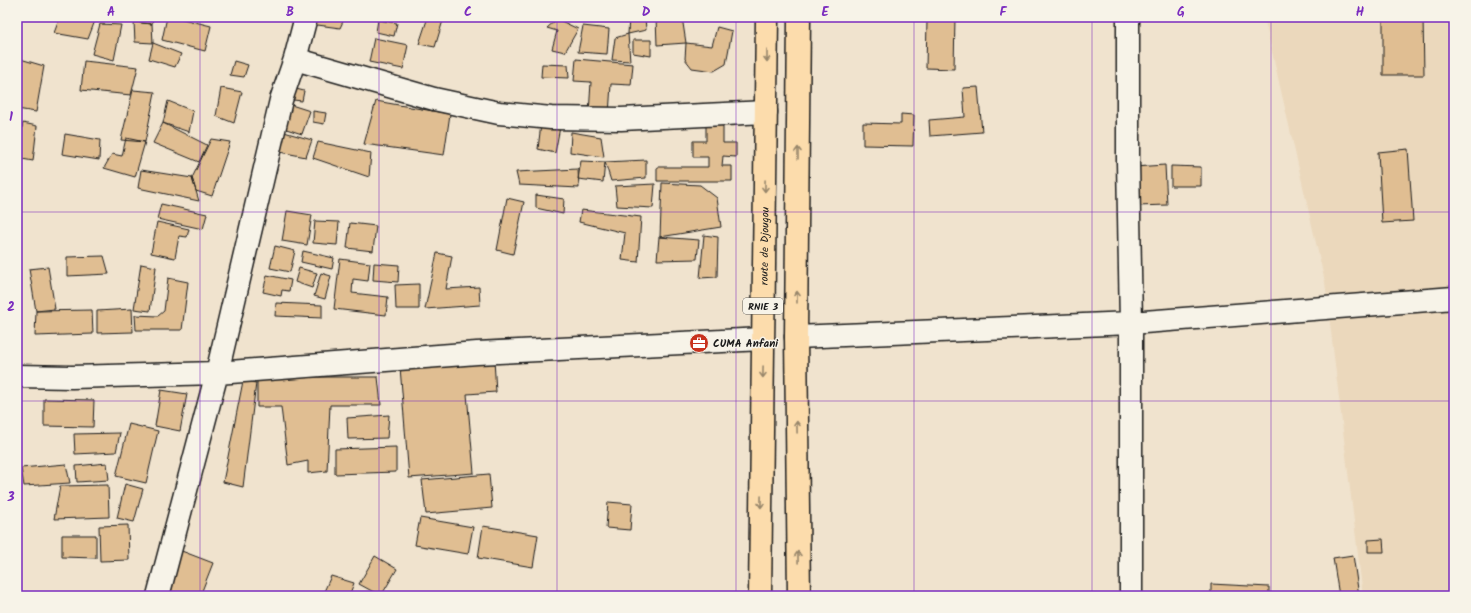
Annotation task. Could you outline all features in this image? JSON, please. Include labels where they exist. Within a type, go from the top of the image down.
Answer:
[{"type":"highway","name":"route de Djougou","points":[[760,596],[767,17]]},
{"type":"highway","name":"RNIE 3","points":[[799,17],[796,337],[799,596]]},
{"type":"street","points":[[158,596],[217,373],[281,100],[295,59],[306,17]]},
{"type":"street","points":[[1128,17],[1128,161],[1131,323],[1131,596]]},
{"type":"street","points":[[295,59],[434,99],[499,113],[551,118],[621,119],[766,112]]},
{"type":"street","points":[[796,337],[1131,323],[1454,298]]},
{"type":"street","points":[[17,376],[72,377],[217,373],[477,353],[763,339]]},
{"type":"shaded area","points":[[1264,17],[1454,17],[1454,596],[1363,596],[1325,282]]},
{"type":"building","points":[[60,17],[96,18],[88,39],[54,33]]},
{"type":"building","points":[[135,17],[153,17],[152,24],[134,22]]},
{"type":"building","points":[[167,17],[175,17],[211,26],[205,51],[162,40]]},
{"type":"building","points":[[312,17],[345,17],[340,28],[310,24]]},
{"type":"building","points":[[428,17],[444,17],[435,47],[419,44]]},
{"type":"building","points":[[629,17],[645,17],[646,30],[628,34]]},
{"type":"building","points":[[656,17],[682,17],[686,43],[657,45]]},
{"type":"building","points":[[881,17],[955,17],[954,69],[926,68],[927,20]]},
{"type":"building","points":[[1383,17],[1423,17],[1424,75],[1383,75]]},
{"type":"building","points":[[557,19],[578,29],[565,52],[552,49],[557,31],[547,28]]},
{"type":"building","points":[[378,20],[397,23],[394,36],[376,32]]},
{"type":"building","points":[[134,22],[152,24],[153,43],[135,42]]},
{"type":"building","points":[[100,24],[121,25],[114,60],[92,54]]},
{"type":"building","points":[[583,26],[609,29],[607,54],[578,52]]},
{"type":"building","points":[[717,27],[732,31],[726,64],[714,71],[692,68],[685,59],[686,43],[712,46]]},
{"type":"building","points":[[628,34],[630,61],[612,60],[615,38]]},
{"type":"building","points":[[374,38],[408,45],[403,69],[369,62]]},
{"type":"building","points":[[633,40],[651,40],[651,56],[633,53]]},
{"type":"building","points":[[153,43],[181,54],[175,67],[149,59]]},
{"type":"building","points":[[17,58],[44,66],[36,112],[17,109]]},
{"type":"building","points":[[576,59],[633,64],[631,85],[611,84],[609,115],[589,114],[591,82],[574,81]]},
{"type":"building","points":[[84,61],[138,67],[131,95],[81,90]]},
{"type":"building","points":[[234,61],[248,65],[244,77],[230,75]]},
{"type":"building","points":[[542,64],[568,65],[569,78],[541,77]]},
{"type":"building","points":[[288,87],[304,91],[302,101],[285,99]]},
{"type":"building","points":[[978,87],[982,132],[930,136],[929,120],[965,117],[963,88]]},
{"type":"building","points":[[221,88],[242,92],[234,123],[216,116]]},
{"type":"building","points":[[133,90],[155,92],[145,142],[121,140]]},
{"type":"building","points":[[168,101],[193,111],[189,132],[163,123]]},
{"type":"building","points":[[376,101],[450,114],[444,155],[364,144]]},
{"type":"building","points":[[285,103],[310,111],[302,134],[277,126]]},
{"type":"building","points":[[313,111],[326,113],[324,124],[313,122]]},
{"type":"building","points":[[901,114],[914,115],[913,146],[863,145],[863,123],[901,124]]},
{"type":"building","points":[[706,118],[723,118],[723,143],[736,143],[736,157],[723,156],[722,166],[732,166],[732,181],[657,181],[657,167],[708,167],[708,157],[693,157],[693,141],[706,141]]},
{"type":"building","points":[[23,123],[37,126],[33,161],[17,158],[17,148]]},
{"type":"building","points":[[163,123],[207,145],[199,162],[153,143]]},
{"type":"building","points":[[541,124],[560,127],[555,153],[538,149]]},
{"type":"building","points":[[284,132],[312,140],[306,157],[280,152]]},
{"type":"building","points":[[571,132],[601,137],[604,157],[570,152]]},
{"type":"building","points":[[65,134],[100,140],[99,160],[62,154]]},
{"type":"building","points":[[126,138],[145,142],[135,177],[104,168],[112,154],[122,156]]},
{"type":"building","points":[[211,139],[230,142],[212,196],[196,191],[192,178]]},
{"type":"building","points":[[318,142],[371,153],[369,177],[313,158]]},
{"type":"building","points":[[1408,149],[1413,221],[1382,223],[1378,152]]},
{"type":"building","points":[[646,160],[646,178],[611,181],[605,162]]},
{"type":"building","points":[[581,161],[605,162],[603,182],[578,179]]},
{"type":"building","points":[[1165,165],[1167,205],[1137,206],[1134,167]]},
{"type":"building","points":[[1171,166],[1201,167],[1201,186],[1171,186]]},
{"type":"building","points":[[578,169],[579,188],[519,185],[516,172]]},
{"type":"building","points":[[141,170],[192,178],[199,201],[138,188]]},
{"type":"building","points":[[662,183],[700,185],[717,198],[721,227],[660,237]]},
{"type":"building","points":[[655,184],[653,208],[617,206],[615,186]]},
{"type":"building","points":[[536,195],[564,199],[563,214],[536,208]]},
{"type":"building","points":[[507,198],[524,202],[513,254],[497,250]]},
{"type":"building","points":[[161,204],[207,214],[203,229],[157,219]]},
{"type":"building","points":[[581,210],[641,217],[638,262],[622,260],[625,233],[579,222]]},
{"type":"building","points":[[287,211],[312,215],[307,245],[282,241]]},
{"type":"building","points":[[315,221],[339,222],[337,245],[313,243]]},
{"type":"building","points":[[157,222],[189,229],[187,237],[179,236],[175,258],[151,253]]},
{"type":"building","points":[[350,223],[376,226],[373,251],[347,248]]},
{"type":"building","points":[[704,235],[718,237],[717,277],[700,278]]},
{"type":"building","points":[[659,237],[699,240],[697,259],[657,260]]},
{"type":"building","points":[[275,246],[295,251],[290,272],[270,268]]},
{"type":"building","points":[[303,251],[334,258],[332,269],[301,262]]},
{"type":"building","points":[[437,253],[452,256],[446,289],[479,287],[480,305],[425,309]]},
{"type":"building","points":[[104,256],[109,274],[67,276],[67,257]]},
{"type":"building","points":[[340,259],[370,263],[368,281],[353,279],[352,293],[388,297],[386,315],[334,309]]},
{"type":"building","points":[[374,263],[399,265],[398,282],[373,280]]},
{"type":"building","points":[[141,264],[156,267],[150,311],[134,309]]},
{"type":"building","points":[[48,267],[55,309],[36,311],[29,269]]},
{"type":"building","points":[[299,268],[317,273],[312,288],[295,282]]},
{"type":"building","points":[[321,273],[331,276],[325,299],[314,296]]},
{"type":"building","points":[[267,275],[291,280],[289,291],[282,290],[281,296],[263,292]]},
{"type":"building","points":[[168,278],[188,282],[182,330],[136,330],[135,315],[158,316],[164,311]]},
{"type":"building","points":[[419,284],[419,309],[396,309],[395,285]]},
{"type":"building","points":[[276,303],[322,305],[322,318],[275,316]]},
{"type":"building","points":[[132,309],[133,332],[97,333],[97,311]]},
{"type":"building","points":[[92,310],[93,334],[35,336],[36,311]]},
{"type":"building","points":[[494,360],[496,392],[467,394],[474,473],[409,478],[400,367]]},
{"type":"building","points":[[257,377],[378,377],[381,405],[330,405],[327,471],[308,473],[308,461],[288,465],[281,407],[257,407]]},
{"type":"building","points":[[243,381],[256,383],[243,487],[223,482]]},
{"type":"building","points":[[161,390],[187,394],[180,431],[155,426]]},
{"type":"building","points":[[44,399],[94,400],[93,427],[44,426]]},
{"type":"building","points":[[389,415],[387,438],[348,439],[347,418]]},
{"type":"building","points":[[129,424],[158,431],[146,483],[116,476]]},
{"type":"building","points":[[120,433],[116,452],[75,454],[74,434]]},
{"type":"building","points":[[396,447],[396,472],[335,474],[335,449]]},
{"type":"building","points":[[107,463],[109,480],[77,482],[76,466]]},
{"type":"building","points":[[66,464],[70,483],[24,486],[21,468]]},
{"type":"building","points":[[489,474],[492,508],[426,514],[422,480]]},
{"type":"building","points":[[125,484],[143,489],[134,522],[117,518]]},
{"type":"building","points":[[108,485],[109,517],[54,519],[60,486]]},
{"type":"building","points":[[608,502],[632,504],[630,530],[606,528]]},
{"type":"building","points":[[420,518],[473,527],[468,554],[415,545]]},
{"type":"building","points":[[128,525],[129,560],[100,561],[99,526]]},
{"type":"building","points":[[483,526],[538,535],[533,567],[478,558]]},
{"type":"building","points":[[62,535],[96,535],[96,558],[62,557]]},
{"type":"building","points":[[1383,539],[1384,552],[1368,552],[1368,540]]},
{"type":"building","points":[[179,550],[213,563],[200,596],[178,596],[163,590]]},
{"type":"building","points":[[1353,555],[1359,596],[1339,596],[1333,558]]},
{"type":"building","points":[[375,556],[397,569],[381,596],[359,584]]},
{"type":"building","points":[[331,576],[354,583],[349,596],[322,596]]},
{"type":"building","points":[[1211,584],[1269,587],[1269,596],[1211,596]]},
{"type":"place","name":"CUMA Anfani","points":[[699,343]]}]
